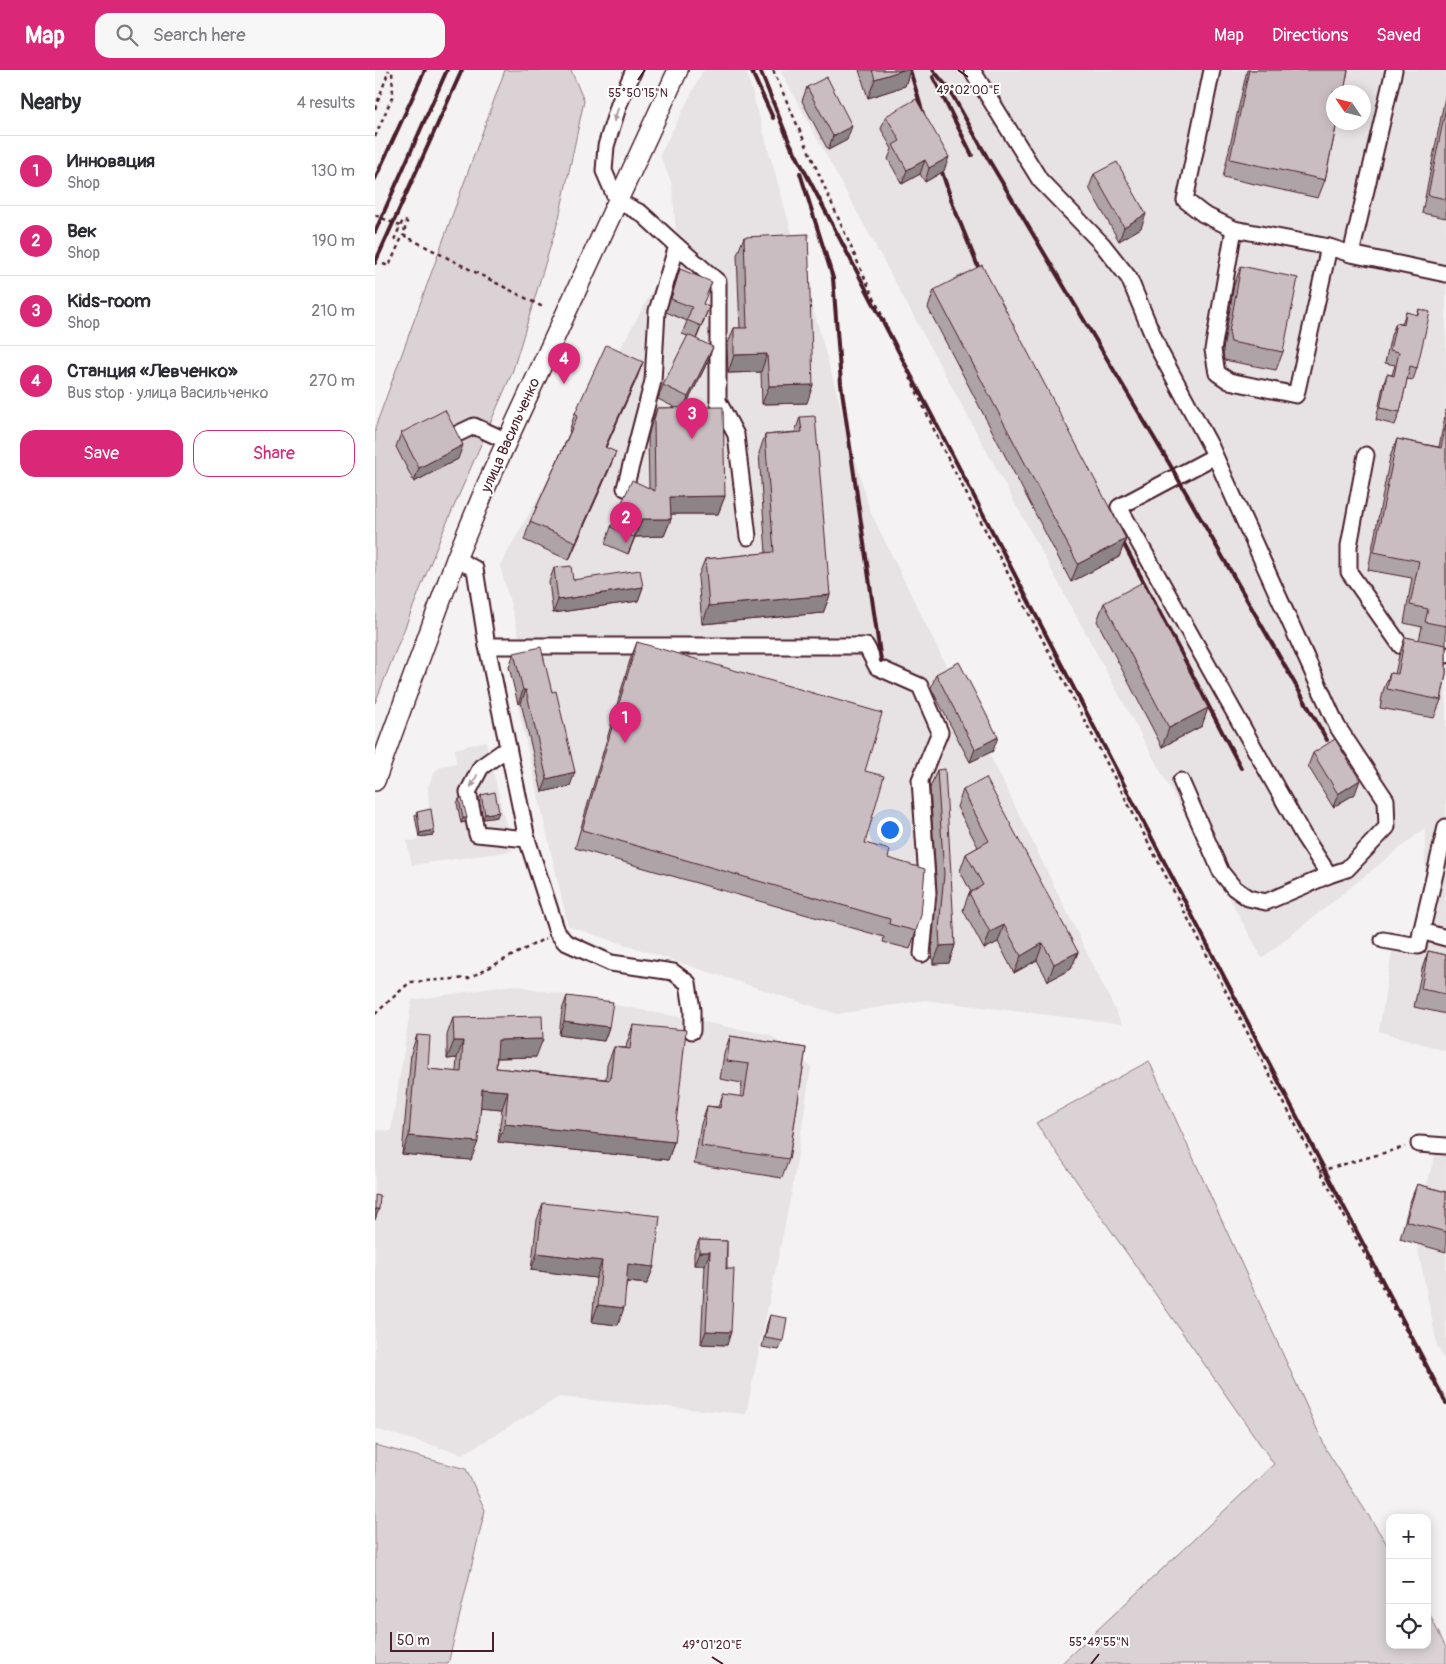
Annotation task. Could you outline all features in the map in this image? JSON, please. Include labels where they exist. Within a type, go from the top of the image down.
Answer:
[{"type":"main road","name":"улица Васильченко","points":[[375,781],[456,560],[488,482],[678,70]]},
{"type":"street","points":[[634,70],[619,104],[606,146],[604,171],[617,201],[641,213],[718,282],[718,401],[736,435],[748,537]]},
{"type":"street","points":[[972,70],[1039,180],[1102,244],[1129,278],[1159,350],[1194,413],[1215,456],[1337,726],[1385,800],[1387,827],[1347,870],[1329,874],[1266,902],[1248,898],[1234,888],[1221,872],[1181,781]]},
{"type":"street","points":[[1212,70],[1185,200],[1203,214],[1234,229],[1446,274]]},
{"type":"street","points":[[1351,254],[1394,70]]},
{"type":"street","points":[[1234,229],[1213,350],[1217,373],[1229,381],[1296,395],[1329,248]]},
{"type":"street","points":[[625,488],[653,381],[657,311],[677,246]]},
{"type":"street","points":[[455,435],[474,426],[507,441]]},
{"type":"street","points":[[1366,455],[1349,546],[1349,572],[1401,646],[1446,655]]},
{"type":"street","points":[[1215,456],[1119,507],[1303,835],[1329,874]]},
{"type":"street","points":[[456,560],[475,568],[487,646],[527,839],[557,932],[565,942],[611,963],[673,972],[688,983],[692,1010],[692,1031]]},
{"type":"street","points":[[487,646],[866,646],[877,667],[920,686],[940,732],[920,780],[928,893],[922,954]]},
{"type":"street","points":[[508,748],[481,766],[468,792],[477,834],[527,839]]},
{"type":"street","points":[[1383,940],[1418,946],[1446,827]]},
{"type":"street","points":[[1421,931],[1446,938]]},
{"type":"street","points":[[1419,1144],[1446,1146]]},
{"type":"path","points":[[375,109],[390,70]]},
{"type":"path","points":[[375,137],[393,95],[390,70]]},
{"type":"path","points":[[773,70],[941,446],[1320,1171],[1446,1405]]},
{"type":"path","points":[[375,215],[400,226]]},
{"type":"path","points":[[383,264],[389,266],[407,222],[403,220],[394,240]]},
{"type":"path","points":[[403,234],[543,307]]},
{"type":"path","points":[[375,1014],[409,982],[469,978],[557,932]]},
{"type":"path","points":[[1320,1171],[1419,1144]]},
{"type":"shaded area","points":[[505,70],[571,70],[584,101],[559,218],[512,373],[442,534],[375,703],[375,428]]},
{"type":"shaded area","points":[[746,70],[870,511],[1122,1024],[925,1000],[837,1014],[568,926],[509,667],[520,639],[500,566],[677,246],[672,184],[660,155],[703,71]]},
{"type":"shaded area","points":[[780,70],[1446,70],[1446,1051],[1379,1031],[1393,946],[1426,956],[1425,828],[1262,958]]},
{"type":"shaded area","points":[[486,741],[512,851],[412,865],[407,841],[420,840],[415,812],[429,808],[428,787],[435,771],[442,766],[456,763],[455,749]]},
{"type":"shaded area","points":[[513,985],[770,1035],[811,1067],[793,1185],[746,1414],[559,1397],[463,1454],[375,1429],[375,1130],[391,1131],[412,1000]]},
{"type":"shaded area","points":[[1149,1061],[1327,1451],[1386,1543],[1386,1649],[1431,1649],[1431,1617],[1446,1648],[1446,1664],[1061,1664],[1274,1464],[1036,1123]]},
{"type":"shaded area","points":[[1437,1149],[1446,1152],[1446,1361],[1438,1349],[1414,1229]]},
{"type":"shaded area","points":[[375,1445],[466,1469],[485,1510],[448,1664],[375,1664]]},
{"type":"building","points":[[872,70],[903,70],[875,79]]},
{"type":"building","points":[[1249,70],[1348,70],[1345,85],[1326,85],[1326,130],[1335,130],[1325,180],[1230,159]]},
{"type":"building","points":[[827,77],[852,126],[833,136],[807,87]]},
{"type":"building","points":[[916,99],[949,157],[929,168],[925,160],[907,170],[893,145],[900,141],[886,116]]},
{"type":"building","points":[[1446,107],[1446,199],[1428,195]]},
{"type":"building","points":[[1117,162],[1146,214],[1124,227],[1094,174]]},
{"type":"building","points":[[808,234],[813,385],[769,386],[767,354],[734,355],[734,328],[747,328],[744,237]]},
{"type":"building","points":[[982,265],[1126,539],[1078,564],[934,290]]},
{"type":"building","points":[[1241,266],[1298,278],[1283,352],[1231,342],[1229,332]]},
{"type":"building","points":[[680,269],[712,282],[703,304],[709,307],[701,326],[687,320],[692,307],[671,299]]},
{"type":"building","points":[[1419,309],[1430,312],[1417,368],[1410,366],[1400,412],[1380,408],[1387,374],[1394,376],[1399,352],[1390,350],[1396,323],[1404,325],[1406,312],[1418,315]]},
{"type":"building","points":[[688,335],[713,347],[688,397],[663,385]]},
{"type":"building","points":[[606,345],[643,362],[605,447],[616,452],[576,542],[530,522],[578,415],[575,413]]},
{"type":"building","points":[[723,407],[725,496],[670,497],[671,519],[642,519],[634,537],[611,527],[632,480],[655,491],[654,420],[657,408]]},
{"type":"building","points":[[445,410],[463,445],[419,468],[401,433]]},
{"type":"building","points":[[815,416],[830,595],[709,606],[705,559],[774,552],[765,435],[802,432],[800,417]]},
{"type":"building","points":[[1446,424],[1446,626],[1425,622],[1428,609],[1410,605],[1419,561],[1374,552],[1397,439],[1441,448]]},
{"type":"building","points":[[571,566],[573,580],[640,570],[643,587],[558,600],[554,568]]},
{"type":"building","points":[[1143,582],[1208,708],[1169,728],[1104,603]]},
{"type":"building","points":[[1405,637],[1446,645],[1446,674],[1441,700],[1387,689],[1390,673],[1398,674]]},
{"type":"building","points":[[637,642],[882,713],[865,771],[884,776],[865,843],[890,850],[888,858],[925,869],[921,915],[916,931],[889,924],[890,919],[582,830]]},
{"type":"building","points":[[541,647],[552,692],[556,691],[575,772],[547,779],[526,690],[523,690],[514,653]]},
{"type":"building","points":[[959,662],[998,737],[975,749],[936,674]]},
{"type":"building","points":[[1335,739],[1360,780],[1338,794],[1313,753]]},
{"type":"building","points":[[945,769],[955,945],[940,946],[939,929],[944,874],[937,770]]},
{"type":"building","points":[[986,778],[1078,952],[1054,964],[1043,943],[1021,956],[1004,925],[990,932],[969,893],[983,885],[966,854],[989,841],[963,790]]},
{"type":"building","points":[[495,792],[499,812],[485,814],[481,795]]},
{"type":"building","points":[[462,798],[467,818],[463,818],[459,799]]},
{"type":"building","points":[[431,809],[434,830],[420,833],[417,812]]},
{"type":"building","points":[[1428,951],[1446,955],[1446,994],[1421,989]]},
{"type":"building","points":[[567,996],[613,1002],[609,1027],[564,1021]]},
{"type":"building","points":[[542,1016],[543,1039],[498,1040],[496,1068],[610,1080],[614,1047],[630,1049],[633,1025],[686,1030],[674,1142],[505,1124],[508,1091],[482,1089],[478,1142],[409,1136],[417,1035],[430,1036],[428,1069],[461,1072],[463,1041],[454,1041],[453,1018]]},
{"type":"building","points":[[730,1036],[806,1048],[789,1159],[701,1146],[707,1106],[720,1108],[723,1094],[744,1097],[749,1064],[727,1061]]},
{"type":"building","points":[[1417,1184],[1446,1192],[1446,1232],[1406,1221]]},
{"type":"building","points":[[375,1195],[380,1196],[379,1209],[375,1209]]},
{"type":"building","points":[[543,1203],[660,1216],[654,1267],[628,1264],[624,1308],[598,1305],[602,1261],[537,1253]]},
{"type":"building","points":[[699,1240],[727,1241],[726,1269],[734,1269],[731,1332],[706,1331],[710,1252],[699,1252]]},
{"type":"building","points":[[770,1315],[787,1318],[783,1341],[765,1338]]},
{"type":"railway","points":[[375,179],[425,70]]},
{"type":"railway","points":[[375,232],[447,70]]},
{"type":"railway","points":[[375,263],[462,70]]},
{"type":"railway","points":[[751,70],[773,118]]},
{"type":"railway","points":[[760,70],[792,149]]},
{"type":"railway","points":[[910,70],[924,117]]},
{"type":"railway","points":[[933,70],[949,89],[987,157],[1169,463],[1327,740]]},
{"type":"railway","points":[[933,77],[972,155]]},
{"type":"railway","points":[[790,143],[1446,1403]]},
{"type":"railway","points":[[938,160],[953,205],[983,279]]},
{"type":"railway","points":[[800,173],[833,278],[841,384],[881,661]]},
{"type":"railway","points":[[1118,533],[1241,768]]},
{"type":"place","name":"Станция «Левченко»","points":[[564,384]]},
{"type":"place","name":"Kids-room","points":[[692,439]]},
{"type":"place","name":"Век","points":[[626,543]]},
{"type":"place","name":"Инновация","points":[[625,743]]}]
